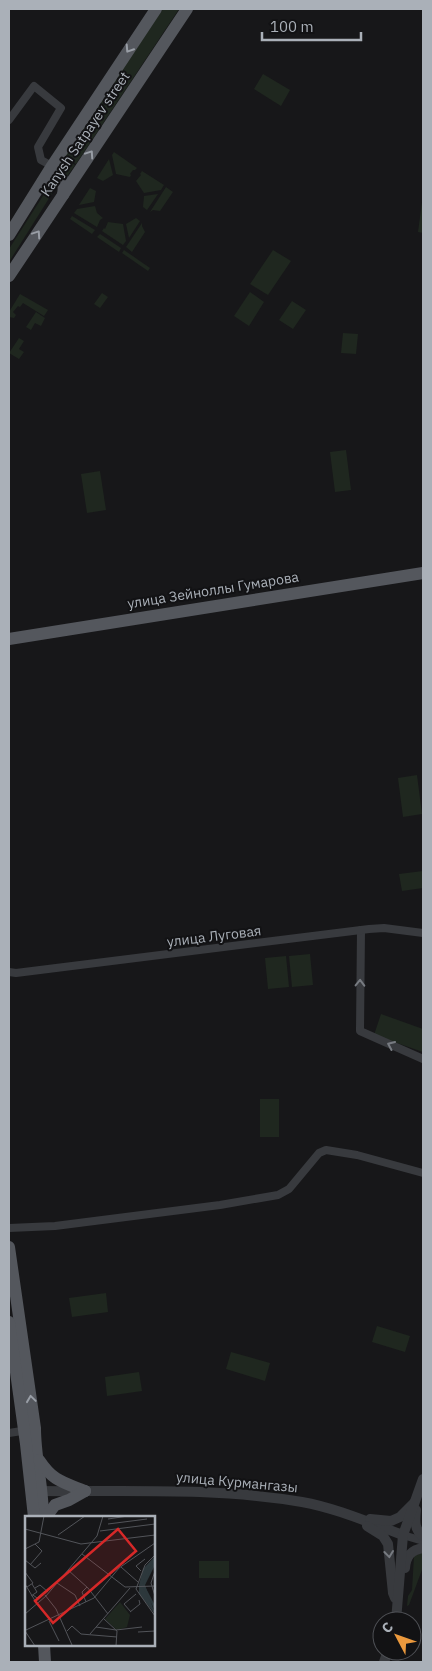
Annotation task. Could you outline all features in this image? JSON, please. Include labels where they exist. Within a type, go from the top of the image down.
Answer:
[{"type":"main road","name":"Kanysh Satpayev street","points":[[9,235],[52,166],[156,9]]},
{"type":"main road","name":"Kanysh Satpayev street","points":[[9,276],[186,9]]},
{"type":"main road","points":[[43,181],[55,174],[60,177],[64,181],[63,194]]},
{"type":"main road","name":"улица Зейноллы Гумарова","points":[[9,639],[423,573]]},
{"type":"main road","points":[[9,1247],[37,1491],[45,1516]]},
{"type":"main road","points":[[9,1322],[37,1458],[37,1491],[34,1516]]},
{"type":"main road","points":[[37,1458],[52,1477],[85,1491]]},
{"type":"main road","points":[[46,1516],[55,1505],[70,1500],[85,1491]]},
{"type":"main road","points":[[44,1646],[45,1662]]},
{"type":"street","points":[[9,120],[34,86],[62,108],[38,147],[42,160],[52,166]]},
{"type":"street","name":"улица Луговая","points":[[9,972],[16,973],[361,930],[384,928],[423,933]]},
{"type":"street","points":[[361,930],[360,1031],[423,1059]]},
{"type":"street","points":[[9,1228],[55,1226],[220,1205],[278,1195],[289,1189],[319,1153],[326,1150],[357,1155],[423,1173]]},
{"type":"street","points":[[9,1433],[30,1429]]},
{"type":"street","points":[[397,1611],[403,1535],[423,1479]]},
{"type":"street","name":"улица Курмангазы","points":[[37,1491],[204,1492],[303,1502],[360,1518],[423,1541]]},
{"type":"street","points":[[360,1518],[391,1521],[400,1517],[417,1499]]},
{"type":"street","points":[[417,1499],[415,1524],[419,1533],[423,1536]]},
{"type":"street","points":[[360,1518],[383,1536],[388,1544],[393,1593],[398,1603]]},
{"type":"street","points":[[398,1603],[402,1593],[406,1559],[413,1550],[423,1548]]},
{"type":"shaded area","points":[[163,9],[179,9],[76,164],[64,155]]},
{"type":"shaded area","points":[[263,74],[290,90],[281,106],[254,89]]},
{"type":"shaded area","points":[[114,152],[137,168],[133,170],[130,177],[116,174],[112,155]]},
{"type":"shaded area","points":[[63,157],[75,165],[66,178],[54,171]]},
{"type":"shaded area","points":[[109,159],[113,175],[103,181],[97,178]]},
{"type":"shaded area","points":[[142,171],[164,185],[161,190],[144,193],[136,181]]},
{"type":"shaded area","points":[[166,187],[173,192],[160,211],[153,210],[150,212]]},
{"type":"shaded area","points":[[48,188],[53,192],[9,262],[9,249]]},
{"type":"shaded area","points":[[90,188],[96,191],[94,202],[79,205]]},
{"type":"shaded area","points":[[158,194],[147,210],[143,207],[144,196]]},
{"type":"shaded area","points":[[423,195],[423,233],[418,232]]},
{"type":"shaded area","points":[[95,206],[97,213],[103,218],[97,227],[74,213],[77,209]]},
{"type":"shaded area","points":[[72,216],[95,230],[92,234],[70,219]]},
{"type":"shaded area","points":[[136,218],[140,221],[129,238],[126,224]]},
{"type":"shaded area","points":[[108,222],[123,224],[126,241],[123,245],[102,231]]},
{"type":"shaded area","points":[[142,223],[145,232],[132,252],[126,247]]},
{"type":"shaded area","points":[[100,234],[121,248],[119,252],[97,237]]},
{"type":"shaded area","points":[[124,250],[150,268],[148,271],[122,253]]},
{"type":"shaded area","points":[[273,250],[291,261],[268,295],[250,284]]},
{"type":"shaded area","points":[[250,292],[264,302],[249,326],[234,316]]},
{"type":"shaded area","points":[[102,293],[108,297],[100,308],[94,304]]},
{"type":"shaded area","points":[[20,294],[48,310],[44,316],[23,303],[13,312],[16,315],[14,318],[9,317],[9,312]]},
{"type":"shaded area","points":[[292,301],[306,310],[293,329],[279,320]]},
{"type":"shaded area","points":[[36,312],[45,318],[41,326],[35,323],[31,330],[26,327]]},
{"type":"shaded area","points":[[343,333],[358,334],[356,354],[341,353]]},
{"type":"shaded area","points":[[19,338],[24,341],[19,349],[24,352],[19,359],[9,353]]},
{"type":"shaded area","points":[[346,450],[351,490],[335,492],[330,452]]},
{"type":"shaded area","points":[[100,471],[106,510],[87,513],[81,474]]},
{"type":"shaded area","points":[[417,775],[422,814],[403,817],[398,778]]},
{"type":"shaded area","points":[[423,871],[423,888],[402,891],[399,874]]},
{"type":"shaded area","points":[[310,954],[313,985],[292,987],[289,956]]},
{"type":"shaded area","points":[[286,956],[289,987],[268,989],[265,958]]},
{"type":"shaded area","points":[[381,1014],[423,1029],[423,1052],[374,1035]]},
{"type":"shaded area","points":[[260,1099],[279,1099],[279,1137],[260,1137]]},
{"type":"shaded area","points":[[106,1293],[108,1312],[72,1317],[69,1298]]},
{"type":"shaded area","points":[[377,1326],[410,1336],[405,1352],[372,1342]]},
{"type":"shaded area","points":[[231,1352],[270,1363],[265,1381],[226,1369]]},
{"type":"shaded area","points":[[139,1372],[142,1391],[107,1396],[105,1377]]},
{"type":"shaded area","points":[[423,1552],[423,1567],[407,1606],[408,1596],[412,1590],[414,1556]]},
{"type":"shaded area","points":[[199,1561],[229,1561],[229,1578],[199,1578]]}]
